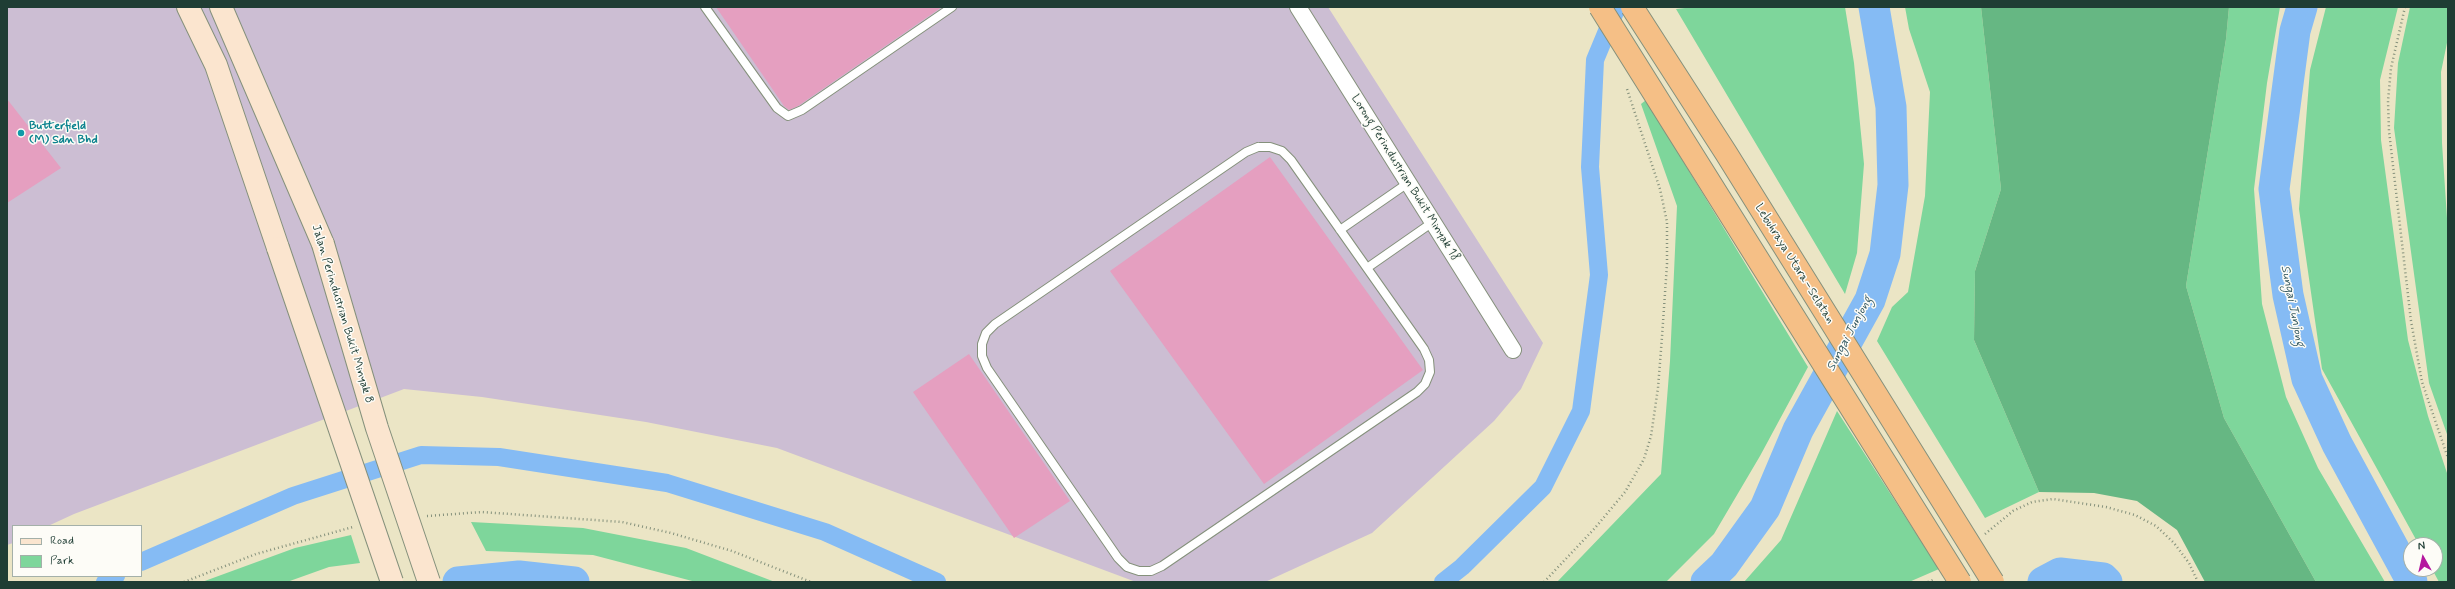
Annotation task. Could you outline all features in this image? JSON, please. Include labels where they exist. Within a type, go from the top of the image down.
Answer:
[{"type":"highway","points":[[1600,7],[1951,578]]},
{"type":"highway","name":"Lebuhraya Utara–Selatan","points":[[1632,7],[1726,153],[1993,582]]},
{"type":"street","points":[[188,7],[216,64],[392,582]]},
{"type":"street","name":"Jalan Perindustrian Bukit Minyak 8","points":[[221,7],[323,244],[377,428],[429,582]]},
{"type":"street","name":"Lorong Perindustrian Bukit Minyak 18","points":[[1298,7],[1513,350]]},
{"type":"lane","points":[[705,7],[778,108],[788,116],[802,110],[952,7]]},
{"type":"lane","points":[[1258,147],[1270,147],[1282,151],[1291,160],[1367,268],[1424,349],[1429,360],[1430,372],[1425,384],[1417,392],[1162,566],[1151,571],[1139,571],[1127,567],[1118,558],[987,368],[982,356],[982,344],[986,333],[995,324],[1246,152],[1258,147]]},
{"type":"lane","points":[[1340,230],[1408,183]]},
{"type":"lane","points":[[1367,268],[1433,222]]},
{"type":"path","points":[[2405,7],[2391,68],[2388,101],[2389,131],[2411,321],[2422,382],[2448,458]]},
{"type":"path","points":[[1544,582],[1595,528],[1625,492],[1644,459],[1651,436],[1658,388],[1662,337],[1667,264],[1667,222],[1660,189],[1626,88]]},
{"type":"path","points":[[1984,535],[2013,511],[2032,502],[2053,499],[2106,507],[2135,515],[2156,526],[2178,548],[2189,563],[2198,582]]},
{"type":"path","points":[[422,517],[482,512],[622,522],[671,533],[732,551],[811,582]]},
{"type":"path","points":[[184,582],[256,554],[344,528],[360,526]]},
{"type":"path","points":[[1928,582],[1951,578]]},
{"type":"shaded area","points":[[7,7],[1328,7],[1543,343],[1521,389],[1494,421],[1372,533],[1265,582],[1136,582],[777,448],[646,422],[482,397],[404,389],[74,514],[50,525],[12,525],[12,543],[7,545]]},
{"type":"green space","points":[[1694,7],[1845,7],[1854,63],[1864,164],[1857,253],[1845,294],[1676,9]]},
{"type":"green space","points":[[1905,7],[1981,7],[2001,189],[1975,271],[1974,340],[2039,492],[1985,518],[1877,341],[1892,307],[1908,292],[1925,196],[1930,92],[1909,29]]},
{"type":"green space","points":[[1981,7],[2229,7],[2226,39],[2186,286],[2224,418],[2316,582],[2205,582],[2177,530],[2137,501],[2094,493],[2039,492],[1974,340],[1975,271],[2001,189]]},
{"type":"green space","points":[[2229,7],[2280,7],[2267,83],[2254,189],[2262,304],[2286,397],[2318,468],[2385,582],[2316,582],[2224,418],[2186,286],[2226,39]]},
{"type":"green space","points":[[2326,7],[2398,7],[2380,80],[2381,140],[2408,340],[2428,416],[2448,476],[2448,582],[2439,582],[2436,577],[2443,577],[2443,537],[2415,537],[2322,369],[2299,209],[2310,70]]},
{"type":"green space","points":[[2410,7],[2448,7],[2448,38],[2441,72],[2442,143],[2448,233],[2448,437],[2429,383],[2394,128],[2398,63]]},
{"type":"green space","points":[[1646,100],[1808,367],[1760,456],[1714,534],[1666,582],[1557,582],[1661,474],[1670,361],[1677,206],[1641,104]]},
{"type":"green space","points":[[1837,411],[1939,569],[1909,582],[1744,582],[1781,540]]},
{"type":"green space","points":[[471,522],[583,528],[686,548],[775,582],[696,582],[593,555],[486,551]]},
{"type":"green space","points":[[351,535],[360,563],[329,567],[287,582],[202,582],[295,548]]},
{"type":"building","points":[[716,7],[942,7],[798,106],[789,110],[784,106]]},
{"type":"building","name":"Butterfield (M) Sdn Bhd","points":[[7,99],[61,168],[7,203]]},
{"type":"building","points":[[1270,157],[1423,370],[1264,484],[1110,271]]},
{"type":"building","points":[[969,354],[1070,501],[1014,538],[913,392]]},
{"type":"waterway","points":[[1443,582],[1462,567],[1543,487],[1581,411],[1599,275],[1590,167],[1595,60],[1617,7]]},
{"type":"waterway","name":"Sungai Junjong","points":[[1706,582],[1724,565],[1765,508],[1798,430],[1870,300],[1885,254],[1893,185],[1891,107],[1874,7]]},
{"type":"waterway","name":"Sungai Junjong","points":[[2302,7],[2295,31],[2274,189],[2288,295],[2307,379],[2337,444],[2412,582]]},
{"type":"waterway","points":[[142,562],[293,496],[421,455],[499,457],[667,483],[825,532],[937,582]]},
{"type":"waterway","points":[[2043,582],[2060,573],[2103,578],[2107,582]]},
{"type":"waterway","name":"Sungai Junjong","points":[[458,582],[519,576],[574,582]]},
{"type":"waterway","points":[[105,582],[114,577]]},
{"type":"place","name":"Butterfield (M) Sdn Bhd","points":[[21,133]]}]
